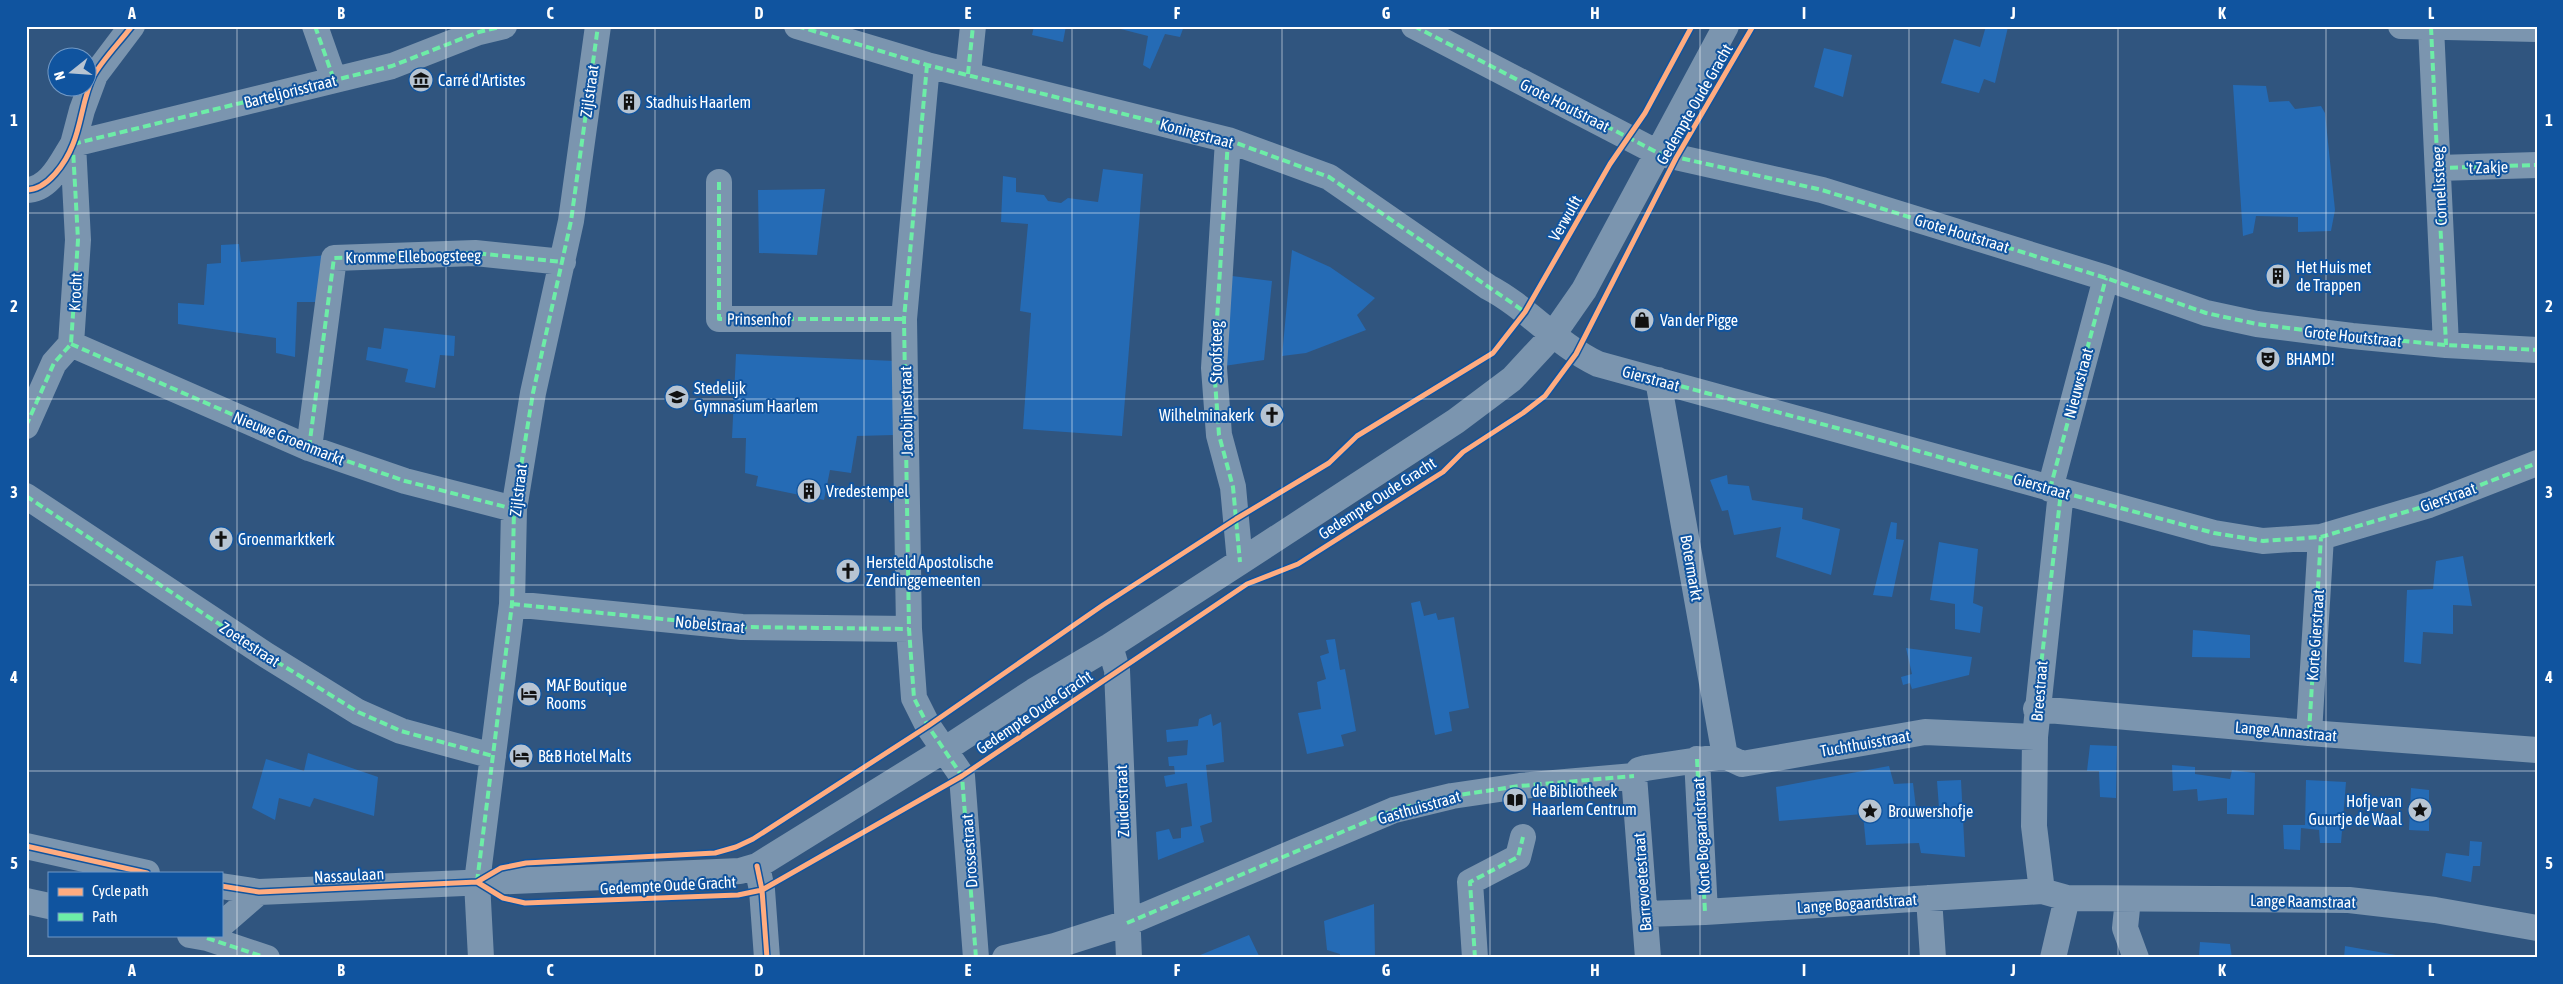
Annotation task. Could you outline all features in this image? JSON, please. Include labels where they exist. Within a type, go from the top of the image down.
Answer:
[{"type":"street","points":[[26,190],[31,190],[52,178],[73,144],[94,75],[132,26]]},
{"type":"street","points":[[315,26],[334,80]]},
{"type":"street","name":"Barteljorisstraat","points":[[73,144],[392,66],[479,32],[504,26]]},
{"type":"street","name":"Zijlstraat","points":[[481,958],[477,882],[512,604],[514,509],[533,393],[571,221],[598,26]]},
{"type":"street","name":"Koningstraat","points":[[797,26],[927,65],[1228,140],[1329,177],[1525,312],[1552,336]]},
{"type":"street","points":[[968,74],[973,26]]},
{"type":"street","name":"Gedempte Oude Gracht","points":[[1658,153],[1726,26]]},
{"type":"street","points":[[2401,26],[2537,29]]},
{"type":"street","name":"Grote Houtstraat","points":[[1416,27],[1658,153],[1822,190],[2106,278],[2206,313],[2257,324],[2446,345],[2537,350]]},
{"type":"street","name":"Cornelissteeg","points":[[2432,27],[2446,345]]},
{"type":"street","name":"Jacobijnestraat","points":[[927,65],[904,319],[910,629],[914,698],[928,726],[944,750]]},
{"type":"street","name":"Stoofsteeg","points":[[1228,140],[1214,368],[1219,435],[1233,487],[1240,562]]},
{"type":"street","name":"Krocht","points":[[71,344],[78,240],[73,144]]},
{"type":"street","points":[[1552,336],[1584,290],[1658,153]]},
{"type":"street","name":"'t Zakje","points":[[2438,168],[2537,165]]},
{"type":"street","name":"Prinsenhof","points":[[719,182],[719,319],[904,319]]},
{"type":"street","name":"Kromme Elleboogsteeg","points":[[308,448],[334,258],[475,253],[563,262]]},
{"type":"street","name":"Nieuwstraat","points":[[2055,490],[2106,278]]},
{"type":"street","name":"Gedempte Oude Gracht","points":[[477,882],[740,871],[757,866],[944,750],[1034,691],[1110,646],[1456,421],[1512,379],[1552,336]]},
{"type":"street","name":"Gierstraat","points":[[1552,336],[1576,354],[1598,364],[2055,490],[2239,537],[2264,541],[2321,537],[2429,505],[2537,463]]},
{"type":"street","points":[[26,426],[54,363],[71,344]]},
{"type":"street","name":"Nieuwe Groenmarkt","points":[[71,344],[308,448],[405,481],[514,509]]},
{"type":"street","name":"Botermarkt","points":[[1658,380],[1725,756]]},
{"type":"street","name":"Breestraat","points":[[2042,891],[2034,826],[2035,737],[2036,709],[2055,538],[2055,490]]},
{"type":"street","name":"Zoetestraat","points":[[26,496],[266,656],[358,712],[401,731],[493,756]]},
{"type":"street","name":"Korte Gierstraat","points":[[2309,733],[2321,537]]},
{"type":"street","name":"Nobelstraat","points":[[512,604],[742,627],[910,629]]},
{"type":"street","name":"Zuiderstraat","points":[[1110,646],[1117,670],[1129,958]]},
{"type":"street","name":"Lange Annastraat","points":[[2036,709],[2309,733],[2537,750]]},
{"type":"street","name":"Tuchthuisstraat","points":[[1697,759],[1725,756],[1742,764],[1925,732],[2035,737]]},
{"type":"street","name":"Drossestraat","points":[[944,750],[962,776],[976,958]]},
{"type":"street","name":"Gasthuisstraat","points":[[1006,958],[1055,946],[1127,923],[1394,810],[1452,796],[1520,786],[1634,776],[1639,770],[1646,768],[1697,759]]},
{"type":"street","name":"Korte Bogaardstraat","points":[[1697,759],[1705,912]]},
{"type":"street","name":"Barrevoetestraat","points":[[1634,776],[1648,958]]},
{"type":"street","points":[[1475,958],[1470,882],[1518,856],[1523,837]]},
{"type":"street","points":[[26,846],[143,872]]},
{"type":"street","points":[[757,866],[762,890],[767,958]]},
{"type":"street","name":"Nassaulaan","points":[[222,886],[258,892],[477,882]]},
{"type":"street","name":"Lange Bogaardstraat","points":[[1645,914],[2042,891],[2067,898]]},
{"type":"street","points":[[222,921],[258,892]]},
{"type":"street","points":[[1929,898],[1933,958]]},
{"type":"street","points":[[2053,958],[2067,898]]},
{"type":"street","name":"Lange Raamstraat","points":[[2067,898],[2350,900],[2435,910],[2537,928]]},
{"type":"street","points":[[2128,899],[2125,928],[2136,958]]},
{"type":"street","points":[[26,901],[48,906]]},
{"type":"street","points":[[214,936],[267,958]]},
{"type":"shaded area","points":[[1034,26],[1066,26],[1063,42],[1032,35]]},
{"type":"shaded area","points":[[1109,26],[1184,26],[1180,37],[1165,34],[1150,69],[1143,65],[1148,36]]},
{"type":"shaded area","points":[[1986,26],[2008,27],[1995,83],[1984,79],[1979,93],[1941,83],[1954,39],[1980,47]]},
{"type":"shaded area","points":[[1824,48],[1852,55],[1843,97],[1814,87]]},
{"type":"shaded area","points":[[2233,85],[2266,86],[2269,102],[2289,101],[2295,109],[2321,106],[2325,113],[2335,210],[2331,231],[2298,232],[2298,217],[2256,216],[2253,233],[2243,236]]},
{"type":"shaded area","points":[[1103,169],[1143,174],[1122,436],[1023,429],[1031,313],[1020,311],[1028,224],[1001,222],[1003,176],[1016,178],[1016,192],[1044,195],[1048,201],[1061,203],[1068,198],[1098,202]]},
{"type":"shaded area","points":[[825,189],[817,255],[759,253],[758,190]]},
{"type":"shaded area","points":[[239,244],[241,262],[329,255],[322,302],[297,302],[295,357],[276,353],[276,338],[178,324],[178,303],[204,305],[207,264],[221,263],[221,245]]},
{"type":"shaded area","points":[[1292,250],[1330,267],[1375,298],[1357,315],[1366,330],[1306,353],[1282,356]]},
{"type":"shaded area","points":[[1224,275],[1272,281],[1264,360],[1224,366]]},
{"type":"shaded area","points":[[384,328],[455,336],[454,356],[440,355],[435,388],[405,382],[408,369],[366,360],[368,347],[381,349]]},
{"type":"shaded area","points":[[736,354],[895,361],[894,435],[857,436],[851,473],[830,470],[824,500],[756,486],[758,476],[745,473],[746,438],[732,438]]},
{"type":"shaded area","points":[[1727,475],[1728,484],[1749,486],[1752,500],[1803,508],[1802,519],[1840,529],[1831,575],[1776,557],[1781,527],[1734,535],[1728,510],[1722,511],[1710,480]]},
{"type":"shaded area","points":[[1891,522],[1897,523],[1896,539],[1904,540],[1892,597],[1873,595]]},
{"type":"shaded area","points":[[1939,542],[1978,549],[1973,603],[1983,607],[1980,633],[1955,629],[1955,604],[1930,600]]},
{"type":"shaded area","points":[[2463,556],[2472,606],[2453,605],[2453,634],[2423,632],[2421,664],[2404,662],[2407,590],[2433,589],[2436,561]]},
{"type":"shaded area","points":[[1420,601],[1424,616],[1436,613],[1438,620],[1454,617],[1469,708],[1449,712],[1452,731],[1435,735],[1411,603]]},
{"type":"shaded area","points":[[2193,630],[2250,635],[2250,658],[2192,657]]},
{"type":"shaded area","points":[[1335,639],[1340,670],[1345,669],[1356,731],[1341,735],[1344,746],[1307,754],[1298,713],[1321,709],[1317,682],[1326,679],[1320,656],[1329,653],[1326,640]]},
{"type":"shaded area","points":[[1906,648],[1972,657],[1969,675],[1912,689],[1910,683],[1903,685],[1901,677],[1912,674]]},
{"type":"shaded area","points":[[1211,714],[1213,726],[1221,722],[1224,762],[1206,765],[1212,822],[1200,826],[1204,842],[1158,860],[1156,832],[1169,829],[1173,839],[1181,838],[1181,828],[1192,826],[1187,783],[1166,787],[1164,776],[1175,774],[1174,766],[1169,766],[1168,757],[1187,755],[1188,740],[1167,742],[1166,730],[1198,726],[1199,719]]},
{"type":"shaded area","points":[[2090,745],[2117,746],[2116,798],[2100,797],[2099,771],[2087,771]]},
{"type":"shaded area","points":[[308,753],[378,777],[374,816],[314,798],[310,807],[279,798],[275,820],[252,808],[266,759],[304,771]]},
{"type":"shaded area","points":[[2172,765],[2195,767],[2195,774],[2230,779],[2232,770],[2255,773],[2254,815],[2227,814],[2227,798],[2198,801],[2197,789],[2173,791]]},
{"type":"shaded area","name":"Brouwershofje","points":[[1889,766],[1894,784],[1913,783],[1916,808],[1939,808],[1937,781],[1961,780],[1965,857],[1921,853],[1919,843],[1866,845],[1863,814],[1779,821],[1776,787]]},
{"type":"shaded area","points":[[2306,780],[2346,782],[2341,843],[2320,843],[2319,830],[2301,828],[2300,850],[2284,849],[2283,825],[2305,825]]},
{"type":"shaded area","name":"Hofje van Guurtje de Waal","points":[[2411,788],[2429,790],[2429,831],[2409,830]]},
{"type":"shaded area","points":[[2470,841],[2482,842],[2480,866],[2473,866],[2471,882],[2442,876],[2446,853],[2469,856]]},
{"type":"shaded area","points":[[1374,904],[1375,958],[1340,958],[1340,954],[1327,950],[1324,921]]},
{"type":"shaded area","points":[[1249,935],[1260,958],[1193,958]]},
{"type":"shaded area","points":[[2200,942],[2230,944],[2232,958],[2199,956]]},
{"type":"shaded area","points":[[2345,946],[2413,958],[2344,958]]},
{"type":"marked path","points":[[315,26],[334,80]]},
{"type":"marked path","points":[[73,144],[392,66],[479,32],[504,26]]},
{"type":"marked path","points":[[477,882],[512,604],[514,509],[533,393],[571,221],[598,26]]},
{"type":"marked path","points":[[797,26],[927,65],[1228,140],[1329,177],[1525,312]]},
{"type":"marked path","points":[[968,74],[973,26]]},
{"type":"marked path","points":[[1414,26],[1658,153],[1822,190],[2106,278],[2206,313],[2257,324],[2352,336],[2446,345],[2537,350]]},
{"type":"marked path","points":[[2431,27],[2446,345]]},
{"type":"marked path","points":[[927,65],[904,319],[909,629],[914,698],[928,726],[962,776],[976,958]]},
{"type":"marked path","points":[[1228,140],[1214,368],[1219,435],[1233,487],[1240,562]]},
{"type":"marked path","points":[[26,426],[54,363],[71,344],[78,240],[73,149]]},
{"type":"marked path","points":[[2438,168],[2537,165]]},
{"type":"marked path","points":[[719,182],[719,319],[904,319]]},
{"type":"marked path","points":[[309,448],[334,258],[475,253],[563,262]]},
{"type":"marked path","points":[[2050,489],[2106,278]]},
{"type":"marked path","points":[[71,344],[309,448],[405,481],[514,509]]},
{"type":"marked path","points":[[1658,380],[2214,533],[2263,541],[2321,537],[2429,505],[2537,463]]},
{"type":"marked path","points":[[2036,709],[2061,492]]},
{"type":"marked path","points":[[26,496],[266,655],[358,712],[401,731],[493,756]]},
{"type":"marked path","points":[[2309,733],[2321,537]]},
{"type":"marked path","points":[[512,604],[742,627],[909,629]]},
{"type":"marked path","points":[[1697,759],[1705,912]]},
{"type":"marked path","points":[[1127,923],[1394,810],[1452,796],[1520,786],[1634,776]]},
{"type":"marked path","points":[[1475,958],[1470,882],[1518,857],[1523,837]]},
{"type":"marked path","points":[[207,938],[267,958]]},
{"type":"cycle path","points":[[26,190],[34,189],[49,180],[66,159],[79,127],[90,83],[107,56],[132,26]]},
{"type":"cycle path","name":"Verwulft","points":[[222,886],[259,892],[477,882],[501,868],[526,863],[715,853],[736,847],[753,839],[928,726],[1103,605],[1236,519],[1329,463],[1357,436],[1493,353],[1525,312],[1610,164],[1645,113],[1692,26]]},
{"type":"cycle path","points":[[477,882],[503,898],[525,903],[738,895],[762,890],[962,776],[1247,584],[1298,564],[1443,472],[1463,452],[1523,413],[1545,396],[1576,354],[1676,158],[1753,26]]},
{"type":"cycle path","points":[[26,846],[143,872]]},
{"type":"cycle path","points":[[757,866],[762,890],[767,958]]},
{"type":"place","name":"Carré d'Artistes","points":[[421,80]]},
{"type":"place","name":"Stadhuis Haarlem","points":[[629,102]]},
{"type":"place","name":"Het Huis met de Trappen","points":[[2278,276]]},
{"type":"place","name":"Van der Pigge","points":[[1642,320]]},
{"type":"place","name":"BHAMD!","points":[[2268,359]]},
{"type":"place","name":"Stedelijk Gymnasium Haarlem","points":[[677,397]]},
{"type":"place","name":"Wilhelminakerk","points":[[1272,415]]},
{"type":"place","name":"Vredestempel","points":[[809,491]]},
{"type":"place","name":"Groenmarktkerk","points":[[221,539]]},
{"type":"place","name":"Hersteld Apostolische Zendinggemeenten","points":[[848,571]]},
{"type":"place","name":"MAF Boutique Rooms","points":[[529,694]]},
{"type":"place","name":"B&B Hotel Malts","points":[[521,756]]},
{"type":"place","name":"de Bibliotheek Haarlem Centrum","points":[[1515,800]]},
{"type":"place","name":"Hofje van Guurtje de Waal","points":[[2420,810]]},
{"type":"place","name":"Brouwershofje","points":[[1870,811]]}]
